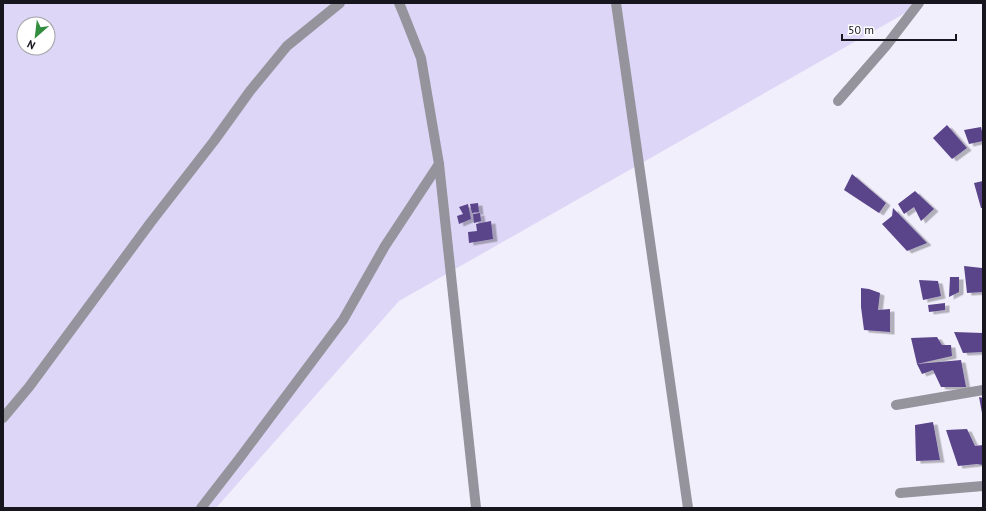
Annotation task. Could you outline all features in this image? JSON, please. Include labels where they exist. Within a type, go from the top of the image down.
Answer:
[{"type":"street","points":[[3,418],[29,386],[250,91],[287,46],[340,3]]},
{"type":"street","points":[[398,3],[421,58],[438,164],[476,508]]},
{"type":"street","points":[[616,3],[688,508]]},
{"type":"street","points":[[838,101],[886,46],[919,3]]},
{"type":"street","points":[[201,508],[343,320],[385,246],[438,164]]},
{"type":"street","points":[[896,405],[983,390]]},
{"type":"street","points":[[900,493],[983,486]]},
{"type":"shaded area","points":[[3,3],[923,3],[399,301],[216,508],[3,508]]},
{"type":"building","points":[[947,125],[967,148],[952,159],[933,138]]},
{"type":"building","points":[[981,127],[983,141],[969,144],[964,130]]},
{"type":"building","points":[[852,174],[886,203],[879,213],[844,190]]},
{"type":"building","points":[[983,181],[983,208],[981,208],[974,183]]},
{"type":"building","points":[[915,191],[934,209],[921,221],[914,207],[904,214],[898,204]]},
{"type":"building","points":[[478,203],[479,212],[472,213],[470,204]]},
{"type":"building","points":[[468,204],[471,219],[459,224],[457,216],[463,214],[459,207]]},
{"type":"building","points":[[893,208],[927,243],[907,251],[882,224],[892,216]]},
{"type":"building","points":[[480,213],[481,221],[474,223],[473,214]]},
{"type":"building","points":[[491,221],[493,239],[469,243],[468,232],[477,231],[476,224]]},
{"type":"building","points":[[964,266],[982,268],[983,292],[967,293]]},
{"type":"building","points":[[950,277],[959,277],[959,292],[949,297]]},
{"type":"building","points":[[919,280],[938,281],[941,296],[923,300]]},
{"type":"building","points":[[861,288],[880,293],[878,310],[890,309],[890,332],[864,330],[861,307]]},
{"type":"building","points":[[945,303],[945,310],[929,312],[928,305]]},
{"type":"building","points":[[954,332],[983,333],[983,352],[963,353]]},
{"type":"building","points":[[937,337],[942,345],[951,345],[952,356],[917,364],[911,338]]},
{"type":"building","points":[[961,360],[966,387],[941,387],[933,370],[922,374],[917,364]]},
{"type":"building","points":[[979,397],[983,398],[983,413],[982,413]]},
{"type":"building","points":[[933,422],[940,460],[916,461],[915,425]]},
{"type":"building","points":[[967,429],[975,446],[983,445],[983,465],[977,464],[958,466],[946,430]]}]
